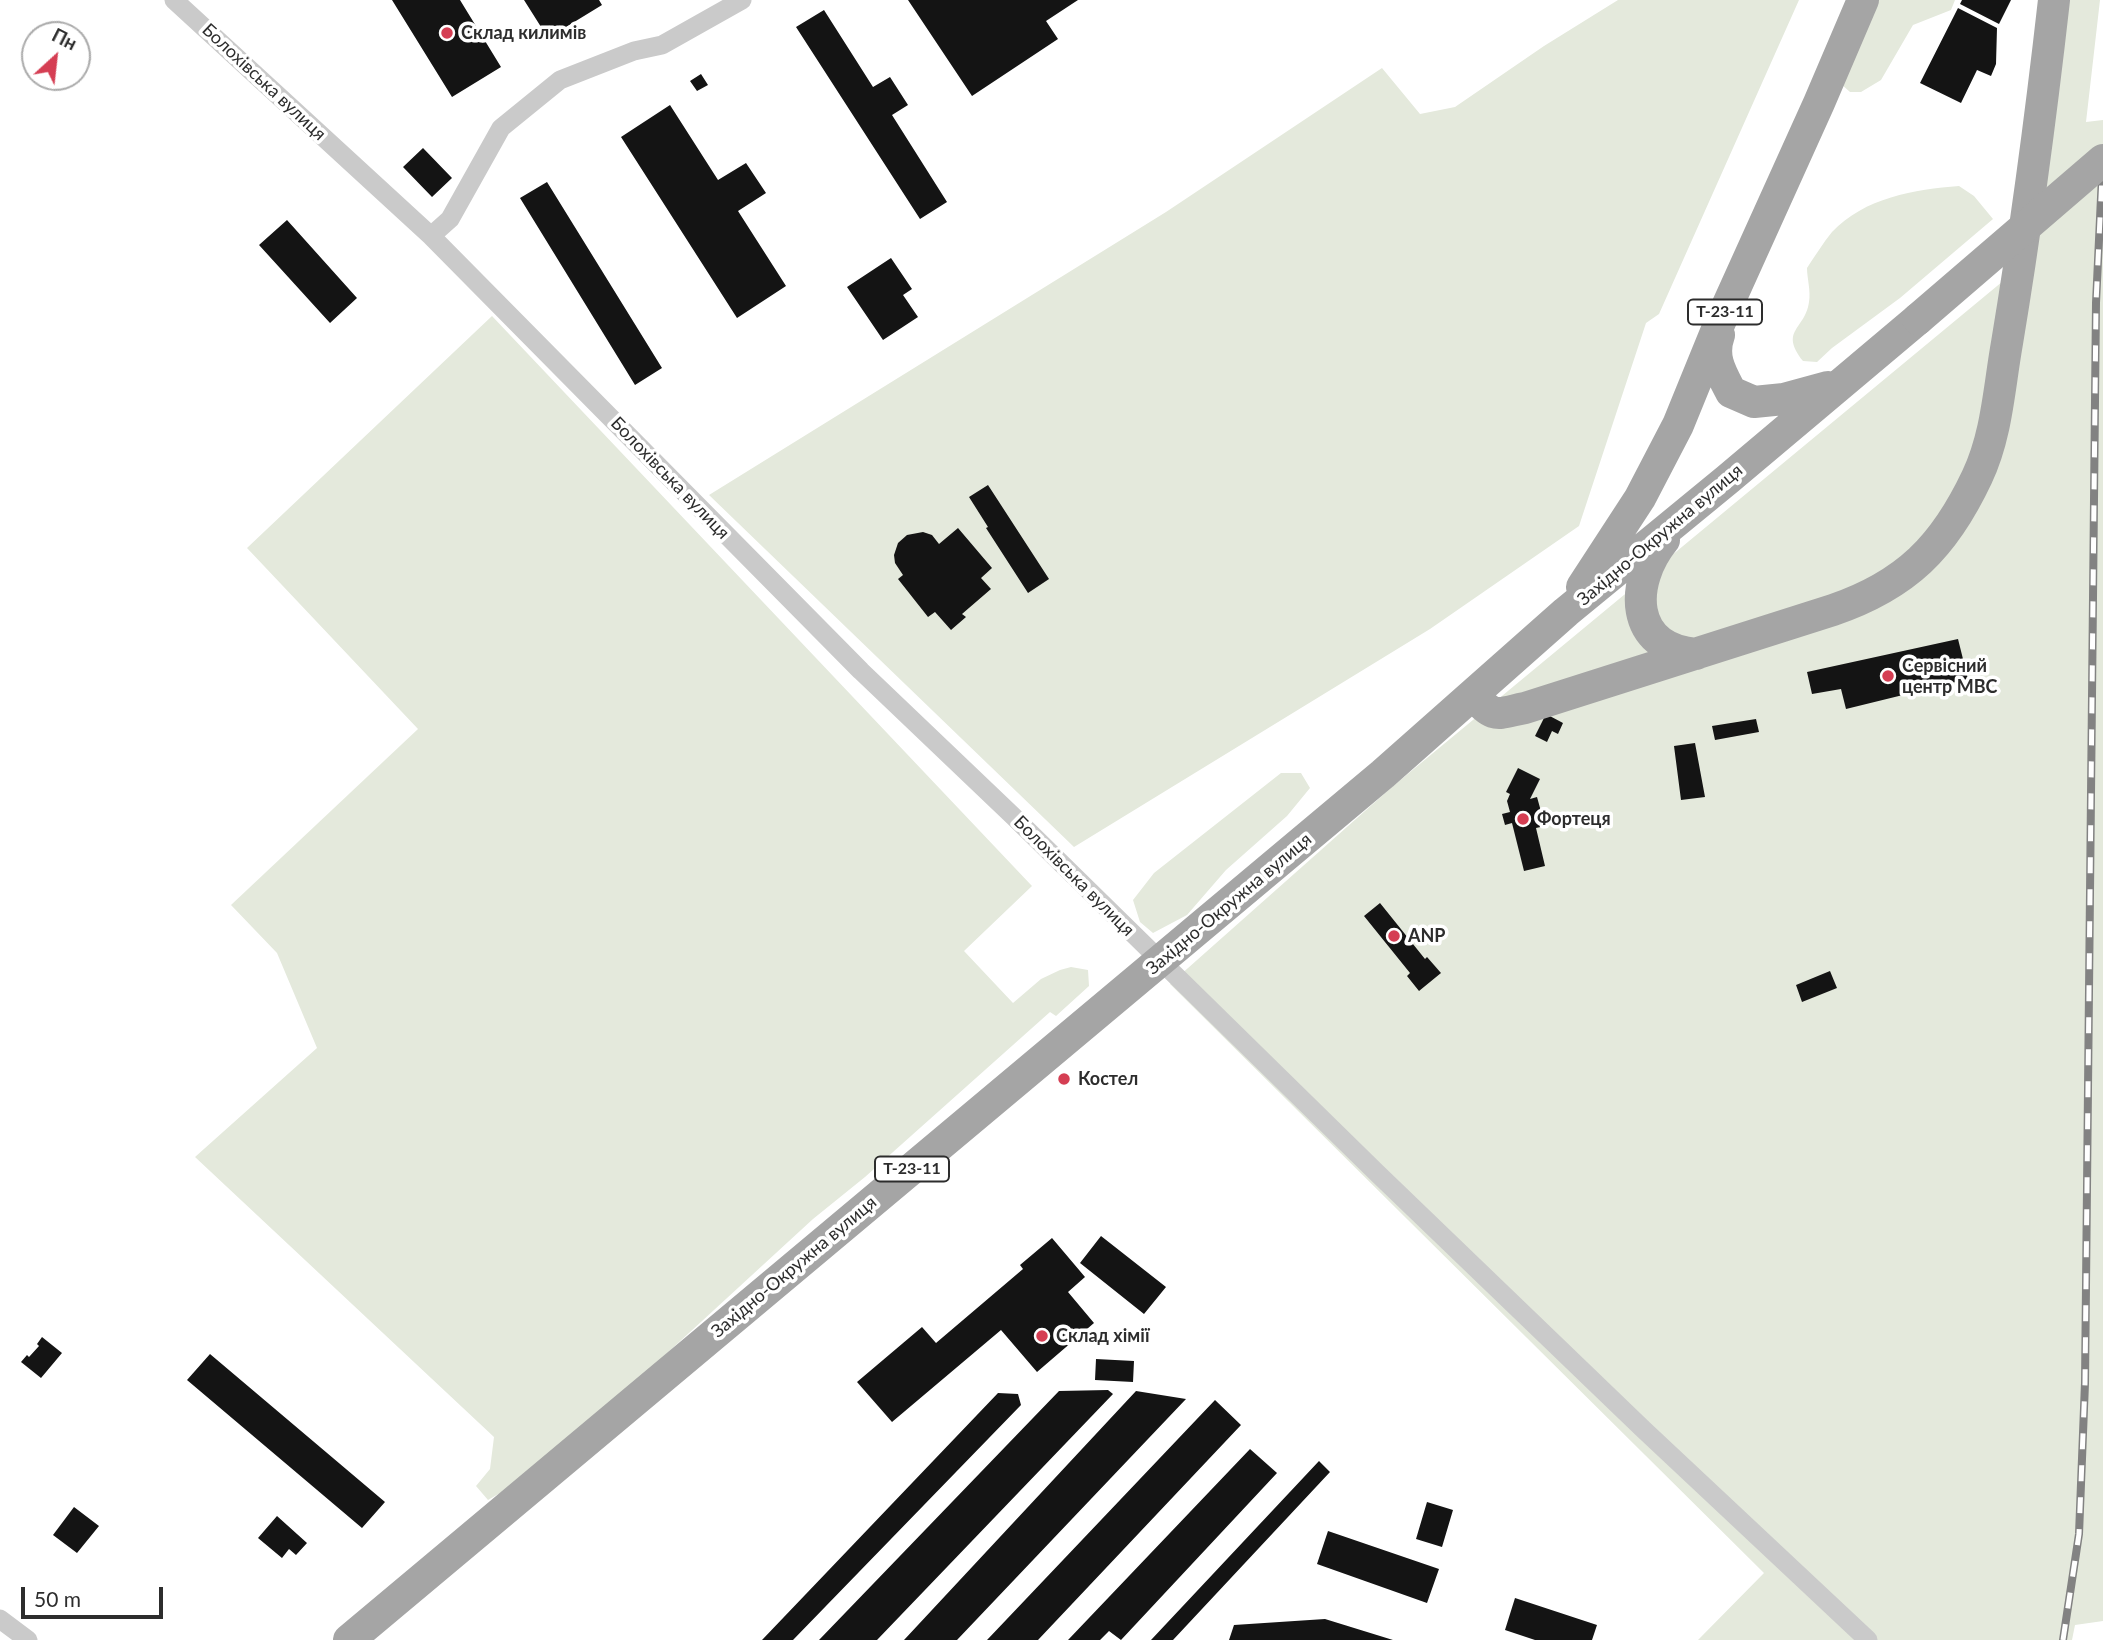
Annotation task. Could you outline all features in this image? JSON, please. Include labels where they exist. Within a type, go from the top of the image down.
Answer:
[{"type":"main road","name":"Т-23-11","points":[[1566,612],[1646,486],[1678,425],[1863,0]]},
{"type":"main road","points":[[1473,695],[1489,712],[1496,714],[1525,708],[1866,598],[1894,583],[1916,565],[1959,512],[1987,453],[1996,421],[2020,267],[2054,0]]},
{"type":"main road","name":"Західно-Окружна вулиця","points":[[349,1640],[1383,774],[1566,612],[1918,319],[2103,160]]},
{"type":"main road","points":[[1730,301],[1716,344],[1717,365],[1731,393],[1754,402],[1784,399],[1839,383]]},
{"type":"main road","points":[[1684,515],[1660,545],[1646,569],[1639,591],[1639,606],[1654,636],[1681,653],[1696,654]]},
{"type":"street","name":"Болохівська вулиця","points":[[174,0],[431,236],[860,671],[1014,817],[1475,1268],[1868,1640]]},
{"type":"street","points":[[431,236],[450,219],[501,128],[559,80],[634,51],[662,45],[742,0]]},
{"type":"street","points":[[0,1619],[28,1640]]},
{"type":"shaded area","points":[[1618,0],[1799,0],[1659,314],[1646,323],[1579,526],[1430,629],[1074,847],[709,495],[1166,212],[1382,68],[1420,114],[1455,107],[1544,46]]},
{"type":"shaded area","points":[[1871,0],[1955,0],[1951,10],[1913,25],[1881,80],[1861,92],[1850,92],[1841,84]]},
{"type":"shaded area","points":[[2054,0],[2100,0],[2086,122],[2103,120],[2103,1621],[2075,1625],[2072,1640],[1698,1640],[1764,1573],[1170,984],[1392,787],[2020,267]]},
{"type":"shaded area","points":[[1959,186],[1974,196],[1993,219],[1900,298],[1817,362],[1803,361],[1796,351],[1793,336],[1809,302],[1807,268],[1832,232],[1859,211],[1891,197]]},
{"type":"shaded area","points":[[492,316],[1032,886],[964,951],[1013,1003],[1041,979],[1071,967],[1088,970],[1089,986],[1056,1016],[1050,1012],[865,1177],[813,1219],[640,1378],[514,1485],[488,1500],[476,1486],[490,1469],[494,1437],[195,1157],[317,1048],[277,953],[231,905],[418,729],[247,548]]},
{"type":"shaded area","points":[[1281,773],[1301,773],[1310,788],[1287,816],[1226,870],[1187,915],[1153,933],[1140,922],[1133,900],[1154,873]]},
{"type":"building","name":"Склад килимів","points":[[392,0],[460,0],[501,67],[452,97]]},
{"type":"building","name":"Склад килимів","points":[[524,0],[599,0],[602,5],[548,38]]},
{"type":"building","points":[[908,0],[1078,0],[1046,21],[1058,39],[972,96]]},
{"type":"building","points":[[1962,0],[2011,0],[1999,24],[1960,4]]},
{"type":"building","points":[[1958,8],[1997,28],[1996,64],[1991,76],[1977,70],[1961,103],[1920,83]]},
{"type":"building","points":[[824,10],[873,87],[890,77],[908,105],[892,115],[947,202],[920,219],[796,27]]},
{"type":"building","points":[[701,74],[708,85],[697,91],[690,81]]},
{"type":"building","points":[[670,105],[718,180],[746,163],[766,193],[738,211],[786,286],[737,318],[621,137]]},
{"type":"building","points":[[423,148],[452,178],[432,197],[403,167]]},
{"type":"building","points":[[547,182],[662,368],[635,385],[520,198]]},
{"type":"building","points":[[287,220],[357,298],[330,323],[259,245]]},
{"type":"building","points":[[891,258],[912,289],[903,295],[918,317],[883,340],[847,287]]},
{"type":"building","points":[[988,485],[1049,579],[1028,593],[969,497]]},
{"type":"building","points":[[958,528],[992,568],[981,578],[991,589],[962,614],[966,617],[951,630],[935,612],[928,617],[898,579],[903,575],[895,563],[894,555],[898,543],[907,535],[923,532],[932,535],[939,544]]},
{"type":"building","name":"Сервісний центр МВС","points":[[1958,639],[1968,679],[1846,709],[1841,689],[1812,694],[1807,672]]},
{"type":"building","points":[[1546,714],[1563,723],[1558,734],[1552,731],[1547,742],[1535,736]]},
{"type":"building","points":[[1756,719],[1759,732],[1715,740],[1712,726]]},
{"type":"building","points":[[1695,743],[1705,797],[1681,800],[1674,746]]},
{"type":"building","points":[[1518,768],[1540,779],[1530,799],[1537,797],[1545,826],[1536,828],[1545,866],[1524,871],[1512,823],[1505,825],[1502,814],[1510,812],[1507,801],[1510,794],[1506,792]]},
{"type":"building","name":"ANP","points":[[1380,903],[1425,959],[1427,957],[1441,973],[1419,991],[1407,976],[1410,973],[1364,916]]},
{"type":"building","points":[[1830,971],[1837,988],[1802,1002],[1796,985]]},
{"type":"building","points":[[1101,1236],[1166,1287],[1144,1314],[1080,1263]]},
{"type":"building","name":"Склад хімії","points":[[1052,1238],[1085,1277],[1068,1292],[1094,1323],[1037,1372],[1001,1330],[892,1422],[857,1382],[922,1327],[936,1343],[1023,1269],[1020,1265]]},
{"type":"building","points":[[42,1337],[62,1353],[41,1378],[21,1362],[39,1346],[37,1344]]},
{"type":"building","points":[[210,1354],[385,1502],[362,1528],[187,1380]]},
{"type":"building","points":[[1096,1359],[1134,1361],[1133,1382],[1095,1380]]},
{"type":"building","points":[[1108,1390],[1113,1394],[877,1640],[819,1640],[1059,1391]]},
{"type":"building","points":[[1136,1391],[1186,1399],[957,1640],[904,1640]]},
{"type":"building","points":[[998,1393],[1018,1394],[1021,1405],[793,1640],[762,1640]]},
{"type":"building","points":[[1215,1400],[1241,1425],[1038,1640],[987,1640]]},
{"type":"building","points":[[1250,1449],[1277,1473],[1121,1640],[1109,1631],[1100,1640],[1068,1640]]},
{"type":"building","points":[[1319,1461],[1330,1472],[1173,1640],[1151,1640]]},
{"type":"building","points":[[1427,1502],[1453,1510],[1442,1547],[1416,1539]]},
{"type":"building","points":[[74,1507],[99,1526],[77,1553],[53,1535]]},
{"type":"building","points":[[277,1516],[307,1543],[296,1555],[289,1549],[282,1558],[258,1538]]},
{"type":"building","points":[[1328,1531],[1439,1569],[1427,1603],[1317,1564]]},
{"type":"building","points":[[1515,1598],[1597,1625],[1592,1640],[1535,1640],[1505,1630]]},
{"type":"building","points":[[1325,1619],[1393,1640],[1229,1640],[1234,1625]]},
{"type":"railway","points":[[2063,1640],[2079,1534],[2085,1383],[2096,303],[2103,155]]},
{"type":"place","name":"Склад килимів","points":[[447,33]]},
{"type":"place","name":"Сервісний центр МВС","points":[[1888,676]]},
{"type":"place","name":"Фортеця","points":[[1523,819]]},
{"type":"place","name":"ANP","points":[[1394,936]]},
{"type":"place","name":"Костел","points":[[1064,1079]]},
{"type":"place","name":"Склад хімії","points":[[1042,1336]]}]
